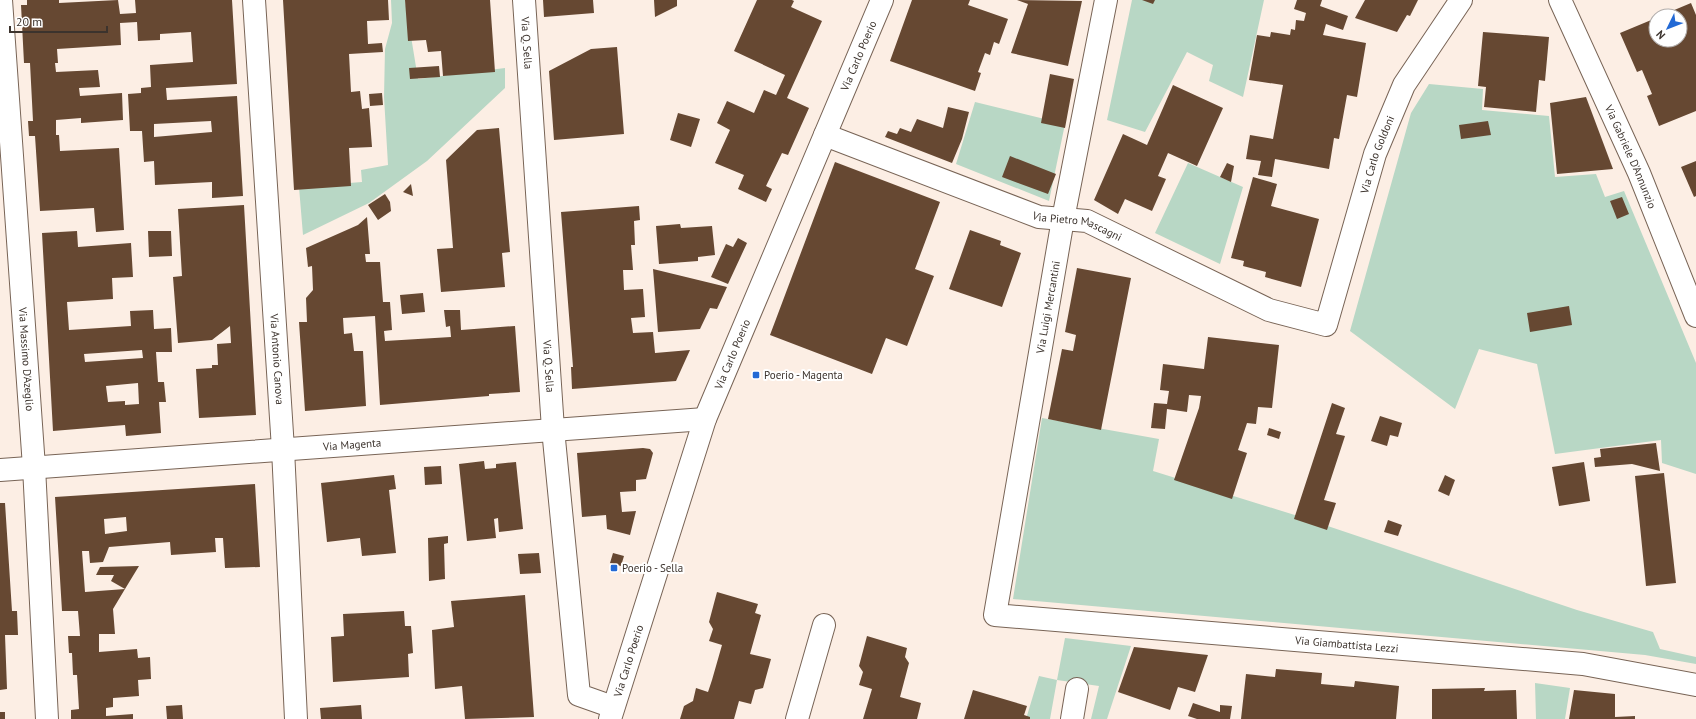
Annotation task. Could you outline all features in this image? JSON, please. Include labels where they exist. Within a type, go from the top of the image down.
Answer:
[{"type":"street","name":"Via Massimo D'Azeglio","points":[[2,0],[34,467],[47,719]]},
{"type":"street","name":"Via Antonio Canova","points":[[254,0],[283,449],[296,719]]},
{"type":"street","name":"Via Q. Sella","points":[[524,0],[553,429],[579,695],[612,713]]},
{"type":"street","name":"Via Carlo Poerio","points":[[612,713],[705,419],[882,0]]},
{"type":"street","name":"Via Luigi Mercantini","points":[[995,615],[1063,219],[1106,0]]},
{"type":"street","name":"Via Carlo Goldoni","points":[[1326,325],[1375,154],[1404,85],[1461,0]]},
{"type":"street","name":"Via Gabriele D'Annunzio","points":[[1560,0],[1639,173],[1696,316]]},
{"type":"street","name":"Via Pietro Mascagni","points":[[825,135],[1039,217],[1087,221],[1269,310],[1326,325]]},
{"type":"street","name":"Via Magenta","points":[[0,470],[705,419]]},
{"type":"street","name":"Via Giambattista Lezzi","points":[[995,615],[1583,664],[1696,685]]},
{"type":"street","points":[[797,719],[824,625]]},
{"type":"street","points":[[1072,719],[1077,689]]},
{"type":"green space","points":[[391,0],[405,0],[418,79],[505,68],[505,88],[427,161],[369,203],[303,235],[299,187],[362,182],[361,170],[388,165],[384,97],[385,49],[392,23]]},
{"type":"green space","points":[[1132,0],[1264,0],[1243,97],[1209,81],[1213,65],[1187,52],[1145,132],[1107,120]]},
{"type":"green space","points":[[1429,84],[1483,89],[1482,110],[1549,116],[1555,177],[1596,174],[1605,197],[1624,191],[1696,363],[1696,474],[1662,463],[1661,440],[1555,454],[1537,364],[1479,349],[1455,409],[1350,331],[1411,113]]},
{"type":"green space","points":[[975,102],[1065,124],[1049,201],[956,164]]},
{"type":"green space","points":[[1188,163],[1243,187],[1220,264],[1155,233]]},
{"type":"green space","points":[[1042,418],[1159,439],[1153,471],[1298,516],[1577,610],[1653,632],[1660,649],[1696,657],[1696,664],[1645,655],[1013,599]]},
{"type":"green space","points":[[1065,638],[1131,646],[1107,719],[1091,719],[1099,686],[1057,680]]},
{"type":"green space","points":[[1039,676],[1057,680],[1050,719],[1026,719]]},
{"type":"green space","points":[[1535,683],[1570,688],[1565,719],[1536,719]]},
{"type":"building","points":[[27,0],[59,0],[59,3],[118,0],[120,14],[136,13],[135,0],[232,0],[237,84],[166,88],[167,100],[237,96],[243,196],[212,198],[212,182],[155,185],[154,161],[144,162],[142,131],[130,131],[128,94],[141,93],[141,88],[151,87],[150,65],[193,62],[191,32],[160,34],[160,40],[138,41],[137,22],[120,23],[121,45],[57,49],[58,63],[55,63],[56,72],[98,70],[100,87],[79,88],[80,96],[122,93],[123,120],[81,123],[81,118],[56,120],[56,135],[59,135],[60,151],[119,148],[124,230],[96,232],[94,208],[40,211],[35,136],[29,136],[28,121],[33,121],[30,63],[24,63],[21,5],[27,5]],"holes":[[[211,121],[212,132],[154,137],[154,124]]]},
{"type":"building","points":[[283,0],[388,0],[389,20],[367,21],[368,44],[382,43],[383,52],[349,54],[351,92],[360,91],[362,109],[369,108],[372,147],[349,148],[351,186],[294,190]]},
{"type":"building","points":[[405,0],[490,0],[495,72],[443,76],[441,51],[428,52],[426,40],[408,41]]},
{"type":"building","points":[[543,0],[593,0],[594,13],[544,17]]},
{"type":"building","points":[[654,0],[677,0],[677,6],[655,17]]},
{"type":"building","points":[[757,0],[792,0],[794,1],[791,7],[822,21],[787,98],[809,108],[788,155],[782,153],[766,186],[772,189],[766,202],[738,189],[744,175],[715,163],[730,130],[717,123],[727,101],[754,113],[764,90],[776,95],[785,75],[734,51]]},
{"type":"building","points":[[912,0],[970,0],[968,5],[1008,19],[999,44],[994,42],[990,55],[985,53],[978,72],[981,73],[975,91],[890,61]]},
{"type":"building","points":[[1017,0],[1082,1],[1068,66],[1011,53],[1028,4]]},
{"type":"building","points":[[1142,0],[1155,0],[1153,4]]},
{"type":"building","points":[[1297,0],[1322,0],[1320,6],[1348,16],[1343,30],[1326,24],[1323,35],[1366,43],[1357,97],[1347,95],[1339,139],[1334,138],[1329,169],[1275,159],[1272,177],[1258,175],[1261,161],[1246,159],[1250,135],[1273,139],[1283,85],[1249,80],[1257,35],[1270,37],[1271,32],[1290,35],[1291,29],[1295,30],[1296,20],[1304,21],[1306,13],[1294,9]]},
{"type":"building","points":[[1365,0],[1418,0],[1410,16],[1407,15],[1397,32],[1355,18]]},
{"type":"building","points":[[1691,3],[1696,15],[1696,111],[1659,126],[1647,96],[1652,94],[1642,70],[1637,72],[1620,33],[1648,21],[1648,48],[1688,48],[1688,8],[1679,8]]},
{"type":"building","points":[[1483,32],[1549,37],[1545,81],[1539,80],[1536,112],[1484,107],[1486,87],[1478,86]]},
{"type":"building","points":[[617,47],[624,134],[554,140],[549,71],[591,49]]},
{"type":"building","points":[[439,66],[440,77],[410,79],[409,68]]},
{"type":"building","points":[[1050,74],[1074,79],[1065,128],[1041,123]]},
{"type":"building","points":[[1173,85],[1223,108],[1197,166],[1168,153],[1158,176],[1166,179],[1152,211],[1125,199],[1118,214],[1094,200],[1123,134],[1147,145]]},
{"type":"building","points":[[382,93],[383,105],[370,106],[369,94]]},
{"type":"building","points":[[1586,97],[1613,169],[1557,174],[1550,103]]},
{"type":"building","points":[[948,107],[969,112],[962,139],[952,163],[885,137],[888,131],[897,134],[900,128],[911,132],[917,119],[943,128]]},
{"type":"building","points":[[678,113],[700,119],[691,147],[670,140]]},
{"type":"building","points":[[1488,121],[1491,135],[1461,139],[1459,125]]},
{"type":"building","points":[[499,128],[510,252],[502,253],[505,287],[441,292],[437,249],[453,248],[446,160],[477,130]]},
{"type":"building","points":[[1010,156],[1056,174],[1048,194],[1002,177]]},
{"type":"building","points":[[1696,161],[1696,196],[1694,197],[1681,167]]},
{"type":"building","points":[[835,162],[940,202],[915,269],[934,276],[907,346],[886,338],[872,374],[770,335]]},
{"type":"building","points":[[1227,163],[1234,166],[1231,182],[1220,177]]},
{"type":"building","points":[[1253,177],[1277,184],[1271,206],[1319,219],[1301,287],[1265,277],[1266,272],[1243,266],[1244,261],[1231,258]]},
{"type":"building","points":[[411,184],[413,196],[403,192]]},
{"type":"building","points":[[385,194],[390,202],[391,211],[378,220],[368,205]]},
{"type":"building","points":[[1622,197],[1629,214],[1617,219],[1610,201]]},
{"type":"building","points":[[244,205],[256,415],[199,418],[196,369],[212,368],[212,365],[218,365],[217,344],[231,343],[230,326],[212,340],[178,343],[173,277],[182,276],[178,209]]},
{"type":"building","points":[[639,206],[640,220],[634,221],[635,245],[631,245],[633,270],[623,270],[624,290],[643,289],[645,317],[631,318],[633,333],[653,332],[655,353],[690,350],[676,381],[572,389],[571,367],[573,367],[561,212]]},
{"type":"building","points":[[367,217],[370,254],[365,254],[366,262],[380,262],[383,302],[390,302],[392,330],[384,331],[385,341],[451,337],[450,326],[446,327],[444,310],[460,310],[461,330],[515,326],[520,392],[380,405],[375,316],[343,318],[344,334],[352,333],[354,351],[363,351],[366,406],[305,411],[299,322],[307,322],[306,298],[313,290],[312,266],[308,267],[306,248],[358,225]]},
{"type":"building","points":[[680,224],[681,228],[712,226],[715,255],[698,257],[698,261],[659,264],[656,226]]},
{"type":"building","points":[[970,230],[1001,241],[1000,245],[1021,253],[1002,307],[949,289]]},
{"type":"building","points":[[77,231],[78,247],[131,243],[133,277],[112,278],[113,299],[67,302],[69,330],[131,326],[130,311],[153,310],[154,329],[171,328],[172,352],[156,352],[158,382],[164,382],[166,402],[159,402],[161,433],[126,436],[125,425],[53,431],[42,233]],"holes":[[[142,350],[143,358],[85,362],[84,354]],[[138,383],[139,404],[125,405],[125,401],[108,402],[106,386]]]},
{"type":"building","points":[[148,231],[171,231],[172,256],[149,257]]},
{"type":"building","points":[[738,238],[747,243],[728,284],[711,277],[726,244],[733,247]]},
{"type":"building","points":[[1077,268],[1131,278],[1101,430],[1048,419],[1062,349],[1073,351],[1076,335],[1065,332]]},
{"type":"building","points":[[653,269],[727,287],[717,309],[710,308],[700,329],[658,332]]},
{"type":"building","points":[[423,293],[425,312],[402,314],[400,295]]},
{"type":"building","points":[[1569,306],[1572,325],[1530,332],[1527,313]]},
{"type":"building","points":[[1208,337],[1279,345],[1272,408],[1258,407],[1256,424],[1247,423],[1238,450],[1247,453],[1232,499],[1174,480],[1199,408],[1201,396],[1189,395],[1187,412],[1167,409],[1165,429],[1151,428],[1154,403],[1167,404],[1169,391],[1160,390],[1163,364],[1204,369]]},
{"type":"building","points":[[1332,403],[1345,408],[1336,434],[1345,436],[1324,500],[1336,503],[1327,530],[1294,519]]},
{"type":"building","points":[[1380,416],[1402,423],[1398,437],[1390,435],[1387,446],[1371,441]]},
{"type":"building","points":[[1269,428],[1281,432],[1279,439],[1267,435]]},
{"type":"building","points":[[1656,443],[1660,471],[1632,464],[1595,467],[1594,458],[1601,457],[1600,449]]},
{"type":"building","points":[[643,448],[650,449],[653,453],[646,479],[636,480],[636,491],[620,492],[622,512],[636,511],[630,535],[607,529],[606,515],[582,517],[577,453]]},
{"type":"building","points":[[484,461],[485,469],[496,468],[496,464],[516,462],[523,529],[499,532],[498,518],[494,519],[496,538],[467,541],[459,464]]},
{"type":"building","points":[[1584,462],[1590,501],[1559,506],[1552,467]]},
{"type":"building","points":[[441,466],[442,484],[425,485],[424,467]]},
{"type":"building","points":[[1664,473],[1676,583],[1646,586],[1635,476]]},
{"type":"building","points":[[394,475],[396,489],[389,490],[396,553],[362,556],[360,538],[327,542],[321,483]]},
{"type":"building","points":[[1445,475],[1455,480],[1449,496],[1438,491]]},
{"type":"building","points":[[255,484],[260,567],[225,568],[223,538],[215,538],[216,552],[171,555],[170,542],[109,547],[103,562],[90,563],[89,551],[82,551],[85,592],[125,589],[113,609],[115,634],[99,634],[99,652],[137,649],[138,658],[150,657],[151,679],[138,680],[139,696],[113,698],[113,707],[106,708],[106,716],[133,714],[133,719],[71,719],[71,710],[79,709],[77,675],[73,675],[72,653],[69,653],[68,636],[80,636],[78,611],[62,611],[55,497]],"holes":[[[126,517],[127,531],[105,534],[104,519]]]},
{"type":"building","points":[[0,503],[5,503],[12,611],[17,611],[18,635],[5,635],[7,689],[0,690]]},
{"type":"building","points":[[1388,520],[1402,525],[1398,536],[1384,532]]},
{"type":"building","points":[[448,536],[448,543],[444,544],[445,579],[429,581],[428,538]]},
{"type":"building","points":[[539,553],[541,573],[520,574],[518,554]]},
{"type":"building","points":[[613,553],[624,556],[621,566],[610,563]]},
{"type":"building","points":[[139,566],[125,589],[111,581],[114,575],[96,575],[100,567]]},
{"type":"building","points":[[717,592],[758,604],[755,613],[761,615],[750,654],[771,659],[763,688],[755,690],[751,704],[739,701],[734,719],[680,719],[684,706],[693,701],[696,688],[708,692],[712,680],[722,645],[709,641],[713,629],[709,622]]},
{"type":"building","points":[[525,595],[534,717],[465,719],[462,686],[435,689],[432,630],[454,627],[451,601]]},
{"type":"building","points":[[404,611],[405,626],[411,626],[413,653],[408,654],[409,677],[333,682],[331,637],[344,636],[343,614]]},
{"type":"building","points":[[867,636],[907,648],[905,657],[909,663],[900,697],[921,703],[917,719],[863,719],[872,689],[859,685],[863,672],[859,666]]},
{"type":"building","points":[[1134,647],[1208,655],[1195,692],[1178,687],[1170,710],[1118,692]]},
{"type":"building","points":[[1276,669],[1322,673],[1321,684],[1354,687],[1355,681],[1399,686],[1396,719],[1241,719],[1246,674],[1275,677]]},
{"type":"building","points":[[1485,688],[1484,691],[1516,690],[1517,719],[1432,719],[1432,689]]},
{"type":"building","points":[[973,690],[1027,706],[1024,715],[1030,717],[1030,719],[964,719]]},
{"type":"building","points":[[1574,690],[1615,694],[1615,717],[1635,716],[1635,719],[1569,719]]},
{"type":"building","points":[[1193,703],[1220,712],[1220,705],[1232,706],[1230,719],[1197,719],[1188,716]]},
{"type":"building","points":[[182,705],[183,719],[167,719],[166,706]]},
{"type":"building","points":[[361,705],[362,719],[321,719],[320,708]]},
{"type":"building","points":[[0,712],[5,712],[5,719],[0,719]]},
{"type":"place","name":"Poerio - Magenta","points":[[756,375]]},
{"type":"place","name":"Poerio - Sella","points":[[614,568]]}]
